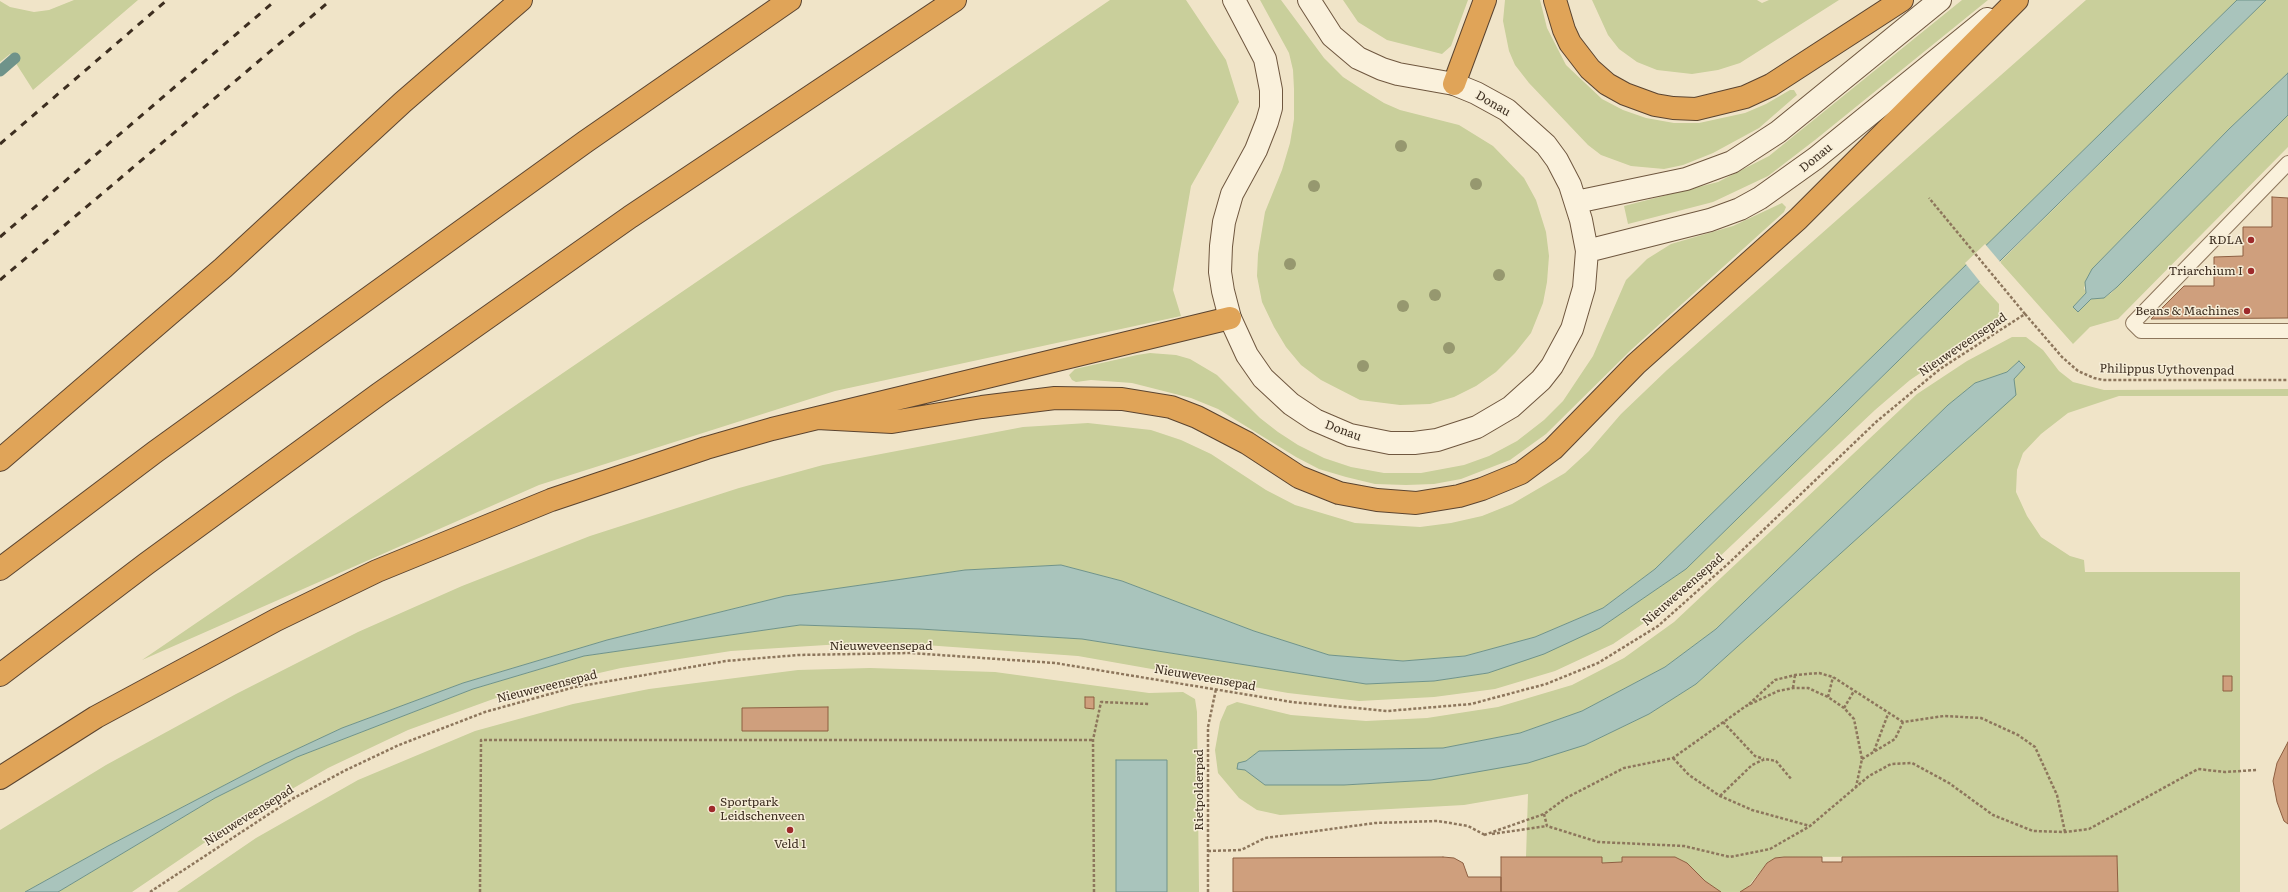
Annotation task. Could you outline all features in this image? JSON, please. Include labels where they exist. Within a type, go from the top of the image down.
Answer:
[{"type":"highway","points":[[0,460],[223,268],[403,102],[521,0]]},
{"type":"highway","points":[[0,569],[155,452],[585,142],[790,0]]},
{"type":"highway","points":[[0,675],[146,564],[385,389],[630,217],[955,0]]},
{"type":"highway","points":[[1454,84],[1485,0]]},
{"type":"highway","points":[[1555,0],[1564,30],[1570,43],[1590,69],[1607,84],[1625,94],[1655,105],[1673,108],[1696,109],[1746,97],[1771,85],[1902,0]]},
{"type":"highway","points":[[816,418],[892,422],[982,407],[1055,398],[1122,398],[1171,407],[1197,417],[1247,443],[1299,477],[1339,493],[1377,500],[1416,503],[1459,496],[1482,489],[1521,473],[1553,449],[1636,364],[1798,219],[2018,0]]},
{"type":"highway","points":[[0,778],[46,747],[151,686],[276,620],[377,571],[510,516],[609,479],[706,448],[816,418],[1230,318]]},
{"type":"main road","name":"Donau","points":[[1234,0],[1259,45],[1269,75],[1271,108],[1263,136],[1232,194],[1222,233],[1221,281],[1230,318],[1247,355],[1263,378],[1291,404],[1315,420],[1350,435],[1369,440],[1414,443],[1437,440],[1477,427],[1511,407],[1532,388],[1552,366],[1572,329],[1579,308],[1586,270],[1587,251],[1576,202],[1558,160],[1533,132],[1507,110],[1494,102],[1454,84],[1391,72],[1368,63],[1341,46],[1327,29],[1309,0]]},
{"type":"main road","points":[[1576,202],[1686,179],[1732,162],[1778,132],[1940,0]]},
{"type":"main road","name":"Donau","points":[[1587,251],[1710,220],[1740,209],[1760,198],[1816,158],[2010,0]]},
{"type":"lane","points":[[2288,163],[2133,323],[2141,331],[2288,331]]},
{"type":"path","name":"Nieuweveensepad","points":[[150,892],[292,799],[346,770],[399,746],[485,712],[575,687],[726,661],[798,655],[911,653],[1055,663],[1292,702],[1387,711],[1470,704],[1546,684],[1598,663],[1658,626],[1730,562],[1876,422],[1940,369],[2025,314],[1929,198]]},
{"type":"path","name":"Philippus Uythovenpad","points":[[2025,314],[2062,357],[2078,371],[2094,378],[2103,380],[2288,380]]},
{"type":"path","points":[[1484,835],[1544,814],[1566,798],[1624,768],[1673,758],[1746,706],[1775,680],[1795,675],[1819,673],[1833,677],[1888,714],[1903,722],[1944,716],[1981,718],[2018,735],[2035,747],[2057,795],[2065,832]]},
{"type":"path","points":[[1793,688],[1795,675]]},
{"type":"path","points":[[1828,697],[1833,677]]},
{"type":"path","points":[[1746,706],[1778,691],[1793,688],[1808,688],[1828,697],[1844,708],[1854,719],[1862,760],[1856,788]]},
{"type":"path","name":"Rietpolderpad","points":[[1208,892],[1208,727],[1216,689]]},
{"type":"path","points":[[1844,708],[1854,691]]},
{"type":"path","points":[[1094,892],[1093,740],[1100,702],[1149,704]]},
{"type":"path","points":[[1874,751],[1888,714]]},
{"type":"path","points":[[1723,722],[1755,756],[1776,761],[1792,780]]},
{"type":"path","points":[[1862,760],[1895,738],[1903,722]]},
{"type":"path","points":[[480,892],[481,740],[1093,740]]},
{"type":"path","points":[[1673,758],[1689,775],[1720,796],[1752,810],[1810,826]]},
{"type":"path","points":[[1720,796],[1752,766],[1765,759]]},
{"type":"path","points":[[1208,851],[1241,850],[1265,838],[1375,823],[1438,820],[1468,826],[1484,835],[1547,826],[1598,842],[1684,846],[1730,857],[1770,849],[1810,826],[1870,776],[1891,764],[1912,763],[1949,783],[1993,815],[2032,831],[2065,832],[2089,828],[2198,768],[2225,772],[2257,770]]},
{"type":"path","points":[[1544,814],[1547,826]]},
{"type":"green space","points":[[74,0],[138,0],[33,90],[10,54],[0,62],[0,1],[10,7],[34,12],[49,10]]},
{"type":"green space","points":[[1110,0],[1186,0],[1226,60],[1239,102],[1191,186],[1173,290],[1181,316],[835,391],[539,485],[142,660]]},
{"type":"green space","points":[[1260,0],[1281,0],[1324,58],[1343,77],[1384,103],[1400,110],[1459,125],[1493,146],[1524,178],[1536,200],[1546,232],[1549,256],[1547,282],[1543,303],[1531,333],[1515,353],[1496,372],[1476,386],[1454,397],[1430,404],[1400,405],[1360,400],[1321,380],[1301,365],[1286,347],[1274,327],[1262,302],[1257,276],[1258,254],[1265,212],[1282,170],[1290,143],[1294,119],[1294,89],[1293,70],[1289,53]]},
{"type":"green space","points":[[1343,0],[1468,0],[1451,46],[1442,54],[1387,40],[1358,22]]},
{"type":"green space","points":[[1505,0],[1540,0],[1547,28],[1566,65],[1602,99],[1623,110],[1646,118],[1674,123],[1699,123],[1745,113],[1766,104],[1790,90],[1794,90],[1797,95],[1759,128],[1713,153],[1683,165],[1664,169],[1631,166],[1601,155],[1588,145],[1529,83],[1515,65],[1509,51],[1503,21]]},
{"type":"green space","points":[[1592,0],[1757,0],[1762,3],[1769,0],[1839,0],[1740,63],[1718,70],[1692,74],[1657,70],[1637,62],[1619,49],[1608,35]]},
{"type":"green space","points":[[1962,0],[1988,0],[1815,140],[1768,176],[1713,202],[1628,224],[1624,206],[1718,182],[1769,156]]},
{"type":"green space","points":[[2086,0],[2237,0],[1655,569],[1603,608],[1535,637],[1465,656],[1403,661],[1329,655],[1254,631],[1122,581],[1061,565],[965,570],[785,596],[607,640],[463,683],[342,728],[265,764],[108,846],[25,892],[0,892],[0,830],[106,765],[236,694],[358,632],[462,586],[590,536],[739,488],[823,465],[1023,427],[1088,423],[1151,430],[1181,440],[1211,454],[1266,490],[1295,505],[1355,523],[1420,527],[1451,523],[1482,516],[1512,504],[1565,473],[1589,451],[1621,414],[1667,370]]},
{"type":"green space","points":[[2266,0],[2288,0],[2288,73],[2229,129],[2092,269],[2084,288],[2086,293],[2073,307],[2091,299],[2104,298],[2111,293],[2288,115],[2288,147],[2118,319],[2090,327],[2073,344],[2000,262]]},
{"type":"green space","points":[[1782,203],[1786,207],[1784,212],[1632,349],[1546,434],[1510,460],[1461,479],[1434,484],[1406,485],[1375,484],[1346,477],[1319,469],[1296,457],[1218,409],[1191,398],[1132,383],[1091,380],[1076,382],[1072,380],[1069,375],[1075,369],[1137,355],[1150,353],[1176,355],[1190,359],[1217,375],[1260,418],[1278,432],[1298,445],[1324,458],[1351,467],[1384,473],[1421,473],[1464,465],[1489,456],[1517,441],[1544,420],[1563,401],[1593,356],[1626,280],[1647,259],[1671,244],[1733,226]]},
{"type":"green space","points":[[1979,282],[1999,304],[1999,316],[1989,327],[1910,380],[1875,410],[1663,610],[1613,644],[1555,671],[1495,689],[1434,697],[1359,701],[1288,693],[1078,656],[911,644],[858,643],[731,651],[621,668],[507,694],[408,730],[328,768],[232,824],[132,892],[58,892],[215,798],[297,757],[473,689],[584,656],[800,625],[920,629],[1082,639],[1366,684],[1434,681],[1488,673],[1600,628],[1686,569]]},
{"type":"green space","points":[[2012,337],[2026,337],[2043,350],[2059,371],[2073,382],[2104,390],[2288,389],[2288,396],[2119,396],[2068,413],[2041,434],[2023,453],[2017,470],[2016,492],[2027,516],[2041,537],[2070,556],[2084,560],[2085,572],[2240,572],[2240,892],[2118,892],[2117,856],[1783,857],[1775,858],[1767,863],[1747,888],[1740,892],[1721,892],[1705,881],[1687,863],[1675,857],[1622,857],[1622,862],[1602,863],[1526,857],[1528,794],[1464,805],[1280,815],[1257,810],[1239,798],[1218,773],[1215,750],[1220,722],[1227,706],[1237,702],[1291,715],[1366,721],[1427,718],[1498,707],[1572,685],[1624,658],[1674,622],[1917,394],[1967,361]],"holes":[[[2019,361],[2025,367],[2013,379],[2015,395],[1696,684],[1649,714],[1585,745],[1431,780],[1344,785],[1266,785],[1245,770],[1246,761],[1259,751],[1443,748],[1520,733],[1582,711],[1665,667],[1716,629],[1948,405],[1975,383],[2007,372]]]},
{"type":"green space","name":"Sportpark Leidschenveen","points":[[870,668],[995,672],[1149,693],[1183,692],[1195,699],[1197,712],[1199,892],[1167,892],[1167,760],[1116,760],[1116,892],[177,892],[256,838],[358,780],[475,731],[573,704],[649,689],[798,670]]},
{"type":"water","points":[[2237,0],[2266,0],[1686,569],[1600,628],[1544,654],[1488,673],[1434,681],[1366,684],[1082,639],[920,629],[800,625],[584,656],[473,689],[297,757],[215,798],[58,892],[25,892],[108,846],[265,764],[342,728],[463,683],[607,640],[785,596],[965,570],[1061,565],[1122,581],[1254,631],[1329,655],[1403,661],[1465,656],[1535,637],[1603,608],[1655,569]]},
{"type":"water","points":[[2288,73],[2288,115],[2117,287],[2104,298],[2091,299],[2078,312],[2073,307],[2086,293],[2085,282],[2092,269],[2229,129]]},
{"type":"water","points":[[2019,361],[2025,367],[2014,379],[2016,395],[1696,684],[1649,714],[1585,745],[1528,763],[1431,780],[1344,785],[1265,785],[1245,770],[1237,769],[1238,763],[1246,761],[1259,751],[1443,748],[1520,733],[1582,711],[1665,667],[1716,629],[1948,405],[1975,383],[2007,372]]},
{"type":"water","points":[[1116,760],[1167,760],[1167,892],[1116,892]]},
{"type":"pier","points":[[1985,244],[2001,263],[1981,283],[1965,263]]},
{"type":"building","name":"Triarchium I","points":[[2272,197],[2288,198],[2288,318],[2151,319],[2184,286],[2214,286],[2214,257],[2243,256],[2243,227],[2272,227]]},
{"type":"building","points":[[2223,676],[2232,676],[2232,691],[2223,691]]},
{"type":"building","points":[[1085,697],[1094,697],[1094,709],[1085,708]]},
{"type":"building","points":[[828,707],[828,731],[742,731],[742,708]]},
{"type":"building","points":[[2288,742],[2288,824],[2284,821],[2277,802],[2273,781],[2277,763]]},
{"type":"building","points":[[2117,856],[2118,892],[1740,892],[1751,885],[1767,863],[1775,858],[1784,857],[1822,857],[1822,862],[1842,862],[1842,857]]},
{"type":"building","points":[[1501,857],[1602,857],[1602,863],[1622,862],[1622,857],[1675,857],[1687,863],[1705,881],[1721,892],[1501,892]]},
{"type":"building","points":[[1233,858],[1454,858],[1463,863],[1468,877],[1501,877],[1501,892],[1233,892]]},
{"type":"waterway","points":[[0,71],[15,58]]},
{"type":"railway","points":[[0,144],[167,0]]},
{"type":"railway","points":[[0,237],[276,0]]},
{"type":"railway","points":[[0,280],[331,0]]},
{"type":"place","name":"RDLA","points":[[2251,240]]},
{"type":"place","name":"Triarchium I","points":[[2251,271]]},
{"type":"place","name":"Beans & Machines","points":[[2247,311]]},
{"type":"place","name":"Sportpark Leidschenveen","points":[[712,809]]},
{"type":"place","name":"Veld 1","points":[[790,830]]}]
